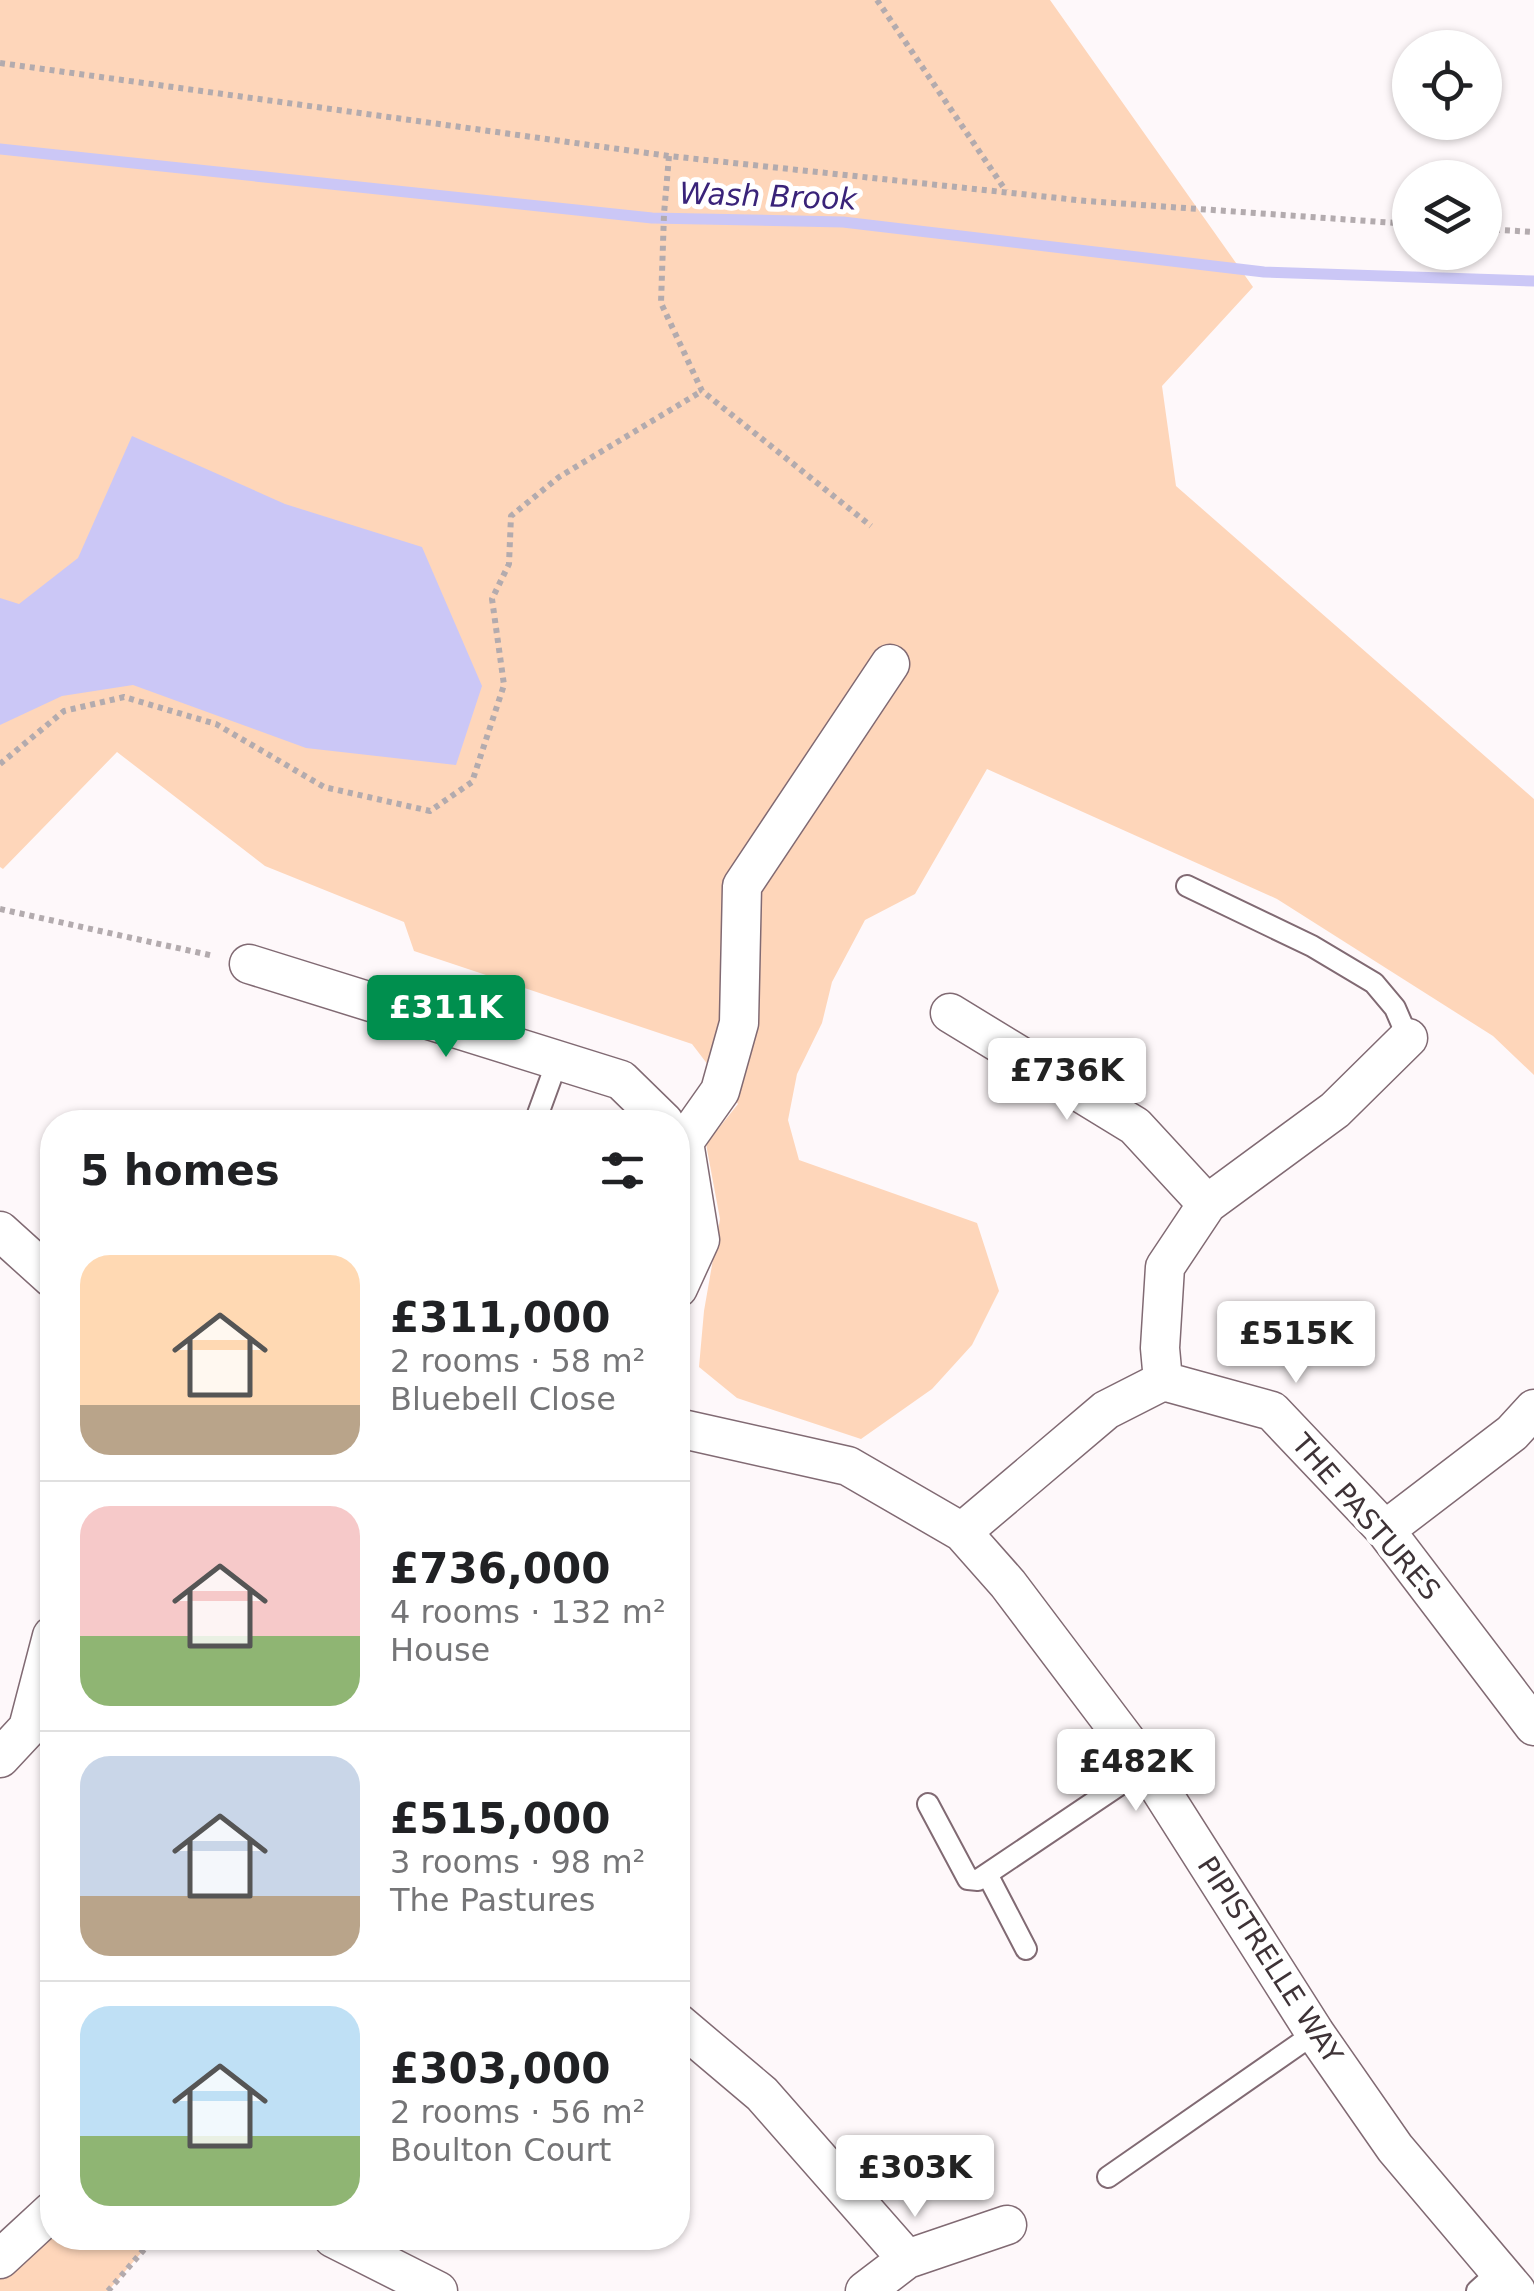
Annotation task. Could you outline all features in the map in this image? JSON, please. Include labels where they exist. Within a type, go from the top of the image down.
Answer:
[{"type":"street","points":[[690,1120],[720,1091],[739,1023],[742,886],[890,664]]},
{"type":"street","points":[[249,964],[620,1080],[651,1110]]},
{"type":"street","points":[[950,1013],[1135,1126],[1207,1204]]},
{"type":"street","points":[[962,1532],[1106,1410],[1163,1381],[1160,1348],[1165,1268],[1207,1204],[1334,1110],[1408,1038]]},
{"type":"street","points":[[690,1198],[700,1240],[690,1262]]},
{"type":"street","points":[[0,1232],[40,1267]]},
{"type":"street","name":"THE PASTURES","points":[[1163,1381],[1272,1410],[1385,1530],[1534,1726]]},
{"type":"street","points":[[1385,1530],[1512,1433],[1534,1410]]},
{"type":"street","name":"PIPISTRELLE WAY","points":[[690,1431],[848,1466],[962,1532],[1008,1584],[1146,1768],[1315,2033],[1395,2148],[1508,2283]]},
{"type":"street","points":[[0,1758],[40,1734]]},
{"type":"street","points":[[690,2033],[762,2094],[907,2258]]},
{"type":"street","points":[[0,2260],[40,2222]]},
{"type":"street","points":[[865,2291],[907,2258],[1006,2225]]},
{"type":"street","points":[[358,2250],[438,2291]]},
{"type":"lane","points":[[1187,886],[1312,946],[1374,983],[1395,1008],[1408,1038]]},
{"type":"lane","points":[[539,1110],[558,1058]]},
{"type":"lane","points":[[928,1804],[968,1879],[978,1880],[1146,1768]]},
{"type":"lane","points":[[987,1874],[1026,1949]]},
{"type":"lane","points":[[1108,2176],[1315,2033]]},
{"type":"path","points":[[877,0],[1006,192]]},
{"type":"path","points":[[0,63],[670,156],[1086,201],[1392,223]]},
{"type":"path","points":[[670,156],[663,218],[661,302],[702,391],[871,526]]},
{"type":"path","points":[[1502,230],[1534,232]]},
{"type":"path","points":[[0,764],[64,712],[124,698],[216,724],[324,787],[430,811],[472,782],[504,685],[492,599],[509,564],[511,516],[559,477],[702,391]]},
{"type":"path","points":[[0,909],[249,964]]},
{"type":"path","points":[[108,2291],[144,2250]]},
{"type":"shaded area","points":[[0,0],[1050,0],[1253,287],[1162,386],[1176,486],[1534,799],[1534,1075],[1493,1036],[1277,899],[987,769],[915,894],[865,920],[832,982],[822,1023],[797,1074],[788,1120],[799,1160],[977,1223],[999,1291],[972,1345],[932,1389],[861,1439],[737,1398],[699,1367],[720,1219],[706,1144],[738,1104],[692,1044],[414,951],[404,922],[265,866],[117,752],[3,869],[0,867]]},
{"type":"shaded area","points":[[132,436],[285,504],[422,547],[482,686],[456,765],[306,748],[133,685],[62,696],[0,725],[0,598],[19,604],[78,558]]},
{"type":"shaded area","points":[[40,2222],[40,2250],[144,2250],[108,2291],[0,2291],[0,2259]]},
{"type":"waterway","name":"Wash Brook","points":[[0,149],[652,218],[843,222],[1264,272],[1534,281]]}]
